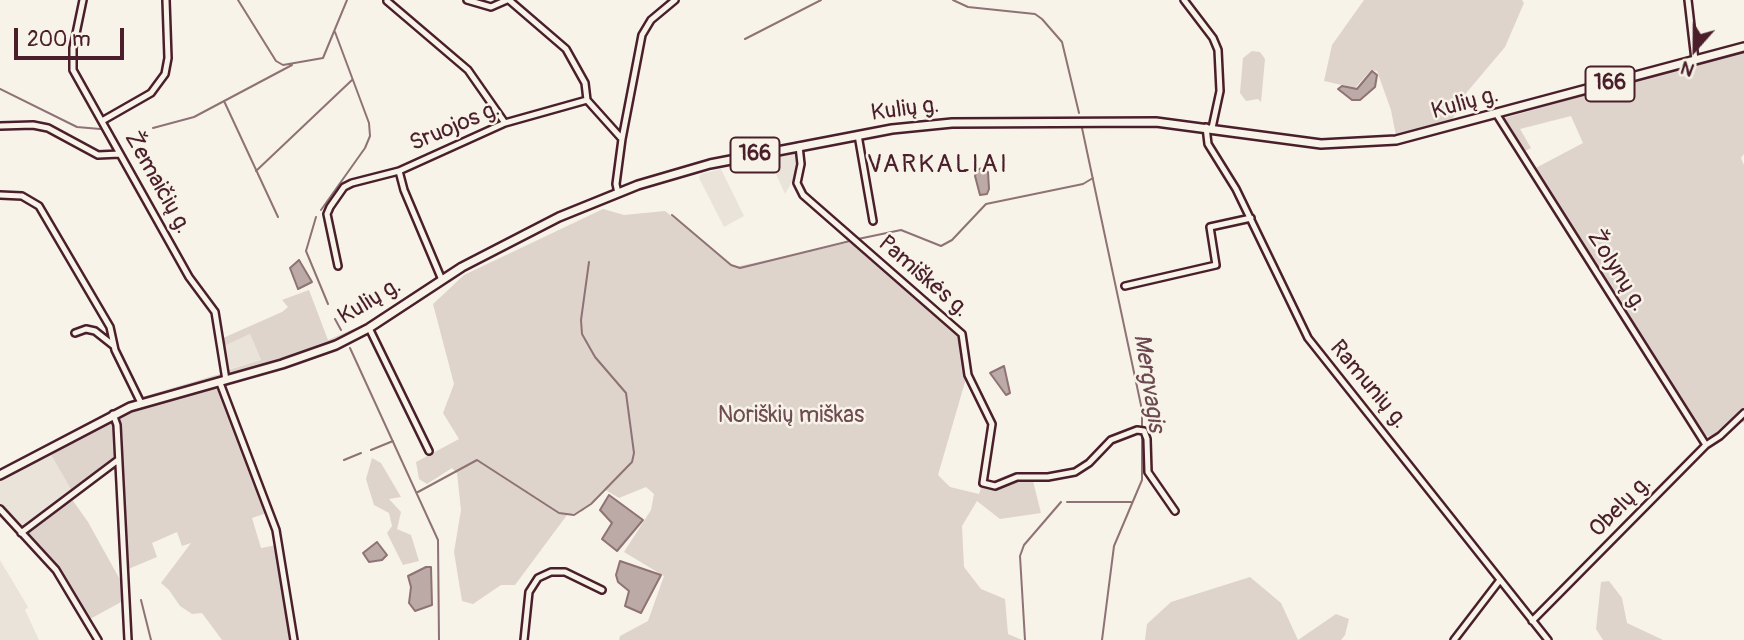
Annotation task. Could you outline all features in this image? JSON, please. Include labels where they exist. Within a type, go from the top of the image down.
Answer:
[{"type":"main road","name":"Kulių g.","points":[[113,414],[141,403],[223,382],[317,352],[369,328],[442,280],[529,232],[618,192],[710,164],[905,127],[974,122],[1148,122],[1209,128],[1280,140],[1343,145],[1413,137],[1744,47]]},
{"type":"main road","name":"166","points":[[0,475],[113,414]]},
{"type":"street","name":"Žemaičių g.","points":[[83,0],[73,48],[73,70],[189,277],[215,312],[223,382],[276,530],[294,640]]},
{"type":"street","points":[[102,121],[151,93],[165,74],[168,58],[166,0]]},
{"type":"street","points":[[467,0],[491,8],[508,0],[566,49],[585,83],[587,100],[622,139]]},
{"type":"street","points":[[618,192],[615,184],[643,30],[676,0]]},
{"type":"street","points":[[1184,0],[1213,38],[1218,50],[1220,91],[1209,128]]},
{"type":"street","points":[[1688,0],[1695,60]]},
{"type":"street","points":[[387,1],[468,70],[505,123]]},
{"type":"street","name":"Sruojos g.","points":[[442,280],[404,190],[399,171],[505,123],[587,100]]},
{"type":"street","name":"Žolynų g.","points":[[1497,115],[1706,445]]},
{"type":"street","points":[[0,126],[33,125],[48,128],[99,155],[120,155]]},
{"type":"street","name":"Ramunių g.","points":[[1209,128],[1208,144],[1226,170],[1270,263],[1316,350],[1407,460],[1548,640]]},
{"type":"street","points":[[858,135],[873,221]]},
{"type":"street","name":"Pamiškės g.","points":[[799,146],[801,164],[797,183],[803,195],[962,334],[968,374],[992,424],[983,483],[995,486],[1023,476],[1048,477],[1075,472],[1089,463],[1111,440],[1140,431],[1147,439],[1148,472],[1175,510]]},
{"type":"street","points":[[338,266],[327,214],[330,207],[344,187],[399,171]]},
{"type":"street","points":[[0,195],[22,197],[39,206],[110,327],[114,346],[141,403]]},
{"type":"street","points":[[1125,286],[1216,265],[1210,227],[1251,218]]},
{"type":"street","points":[[369,328],[429,451]]},
{"type":"street","points":[[75,333],[86,329],[95,331],[114,346]]},
{"type":"street","name":"Obelų g.","points":[[1532,621],[1706,445],[1744,413]]},
{"type":"street","points":[[113,414],[117,425],[128,639]]},
{"type":"street","points":[[1737,420],[1744,426]]},
{"type":"street","points":[[21,533],[118,460]]},
{"type":"street","points":[[0,509],[56,570],[98,640]]},
{"type":"street","points":[[524,640],[529,592],[537,578],[551,572],[565,572],[601,590]]},
{"type":"street","points":[[1454,640],[1500,580]]},
{"type":"shaded area","points":[[1372,71],[1377,75],[1375,87],[1360,100],[1352,100],[1338,89],[1342,86],[1357,89]]},
{"type":"shaded area","points":[[796,150],[797,173],[785,194],[768,156]]},
{"type":"shaded area","points":[[982,168],[988,172],[989,189],[987,194],[980,195],[975,176],[977,170]]},
{"type":"shaded area","points":[[721,169],[744,216],[724,227],[699,178],[701,174]]},
{"type":"shaded area","points":[[299,260],[312,282],[298,289],[290,268]]},
{"type":"shaded area","points":[[250,334],[261,360],[226,370],[224,346]]},
{"type":"shaded area","points":[[1004,366],[1010,393],[1006,395],[990,373]]},
{"type":"shaded area","points":[[50,453],[73,493],[22,529],[5,514],[0,505],[0,480]]},
{"type":"shaded area","points":[[609,495],[643,520],[617,551],[602,539],[612,523],[600,510]]},
{"type":"shaded area","points":[[377,542],[387,555],[382,560],[369,562],[363,553]]},
{"type":"shaded area","points":[[0,560],[28,607],[25,610],[39,640],[0,640]]},
{"type":"shaded area","points":[[620,561],[661,575],[641,613],[625,606],[629,591],[618,582],[616,575]]},
{"type":"shaded area","points":[[431,567],[432,605],[415,611],[409,603],[411,587],[408,576]]},
{"type":"green space","points":[[1364,0],[1522,0],[1524,3],[1505,47],[1467,92],[1449,125],[1396,136],[1391,110],[1377,71],[1371,70],[1355,88],[1324,81],[1332,45]]},
{"type":"green space","points":[[1744,50],[1744,154],[1741,158],[1744,165],[1744,423],[1737,417],[1716,437],[1709,437],[1703,434],[1653,360],[1532,170],[1583,143],[1571,116],[1520,129],[1531,148],[1521,153],[1501,119]]},
{"type":"green space","points":[[1252,51],[1260,52],[1265,59],[1261,102],[1258,99],[1246,101],[1240,93],[1243,58]]},
{"type":"green space","name":"Noriškių miškas","points":[[603,209],[624,215],[665,211],[735,267],[852,242],[958,333],[967,375],[938,475],[950,487],[979,494],[982,485],[998,489],[1014,480],[1033,481],[1041,513],[1000,519],[977,501],[962,526],[964,567],[981,589],[1005,599],[1008,634],[1022,640],[619,640],[620,636],[648,621],[664,576],[624,552],[651,510],[654,494],[646,487],[619,498],[604,489],[583,511],[567,515],[515,585],[501,585],[473,604],[462,601],[454,552],[461,510],[457,473],[452,468],[427,484],[419,479],[416,462],[459,439],[443,413],[454,384],[433,304],[464,275]]},
{"type":"green space","points":[[309,290],[328,340],[365,324],[366,326],[311,352],[229,374],[228,370],[261,360],[250,334],[224,346],[223,338],[282,312],[288,307],[282,300]]},
{"type":"green space","points":[[223,373],[221,378],[146,399],[142,397]]},
{"type":"green space","points":[[212,387],[220,390],[267,513],[252,518],[261,548],[277,545],[293,640],[222,640],[202,613],[192,614],[180,606],[161,583],[191,543],[182,546],[177,532],[152,543],[157,557],[126,570],[120,457],[73,493],[50,453],[119,415]]},
{"type":"green space","points":[[372,458],[381,463],[401,497],[389,499],[401,512],[397,529],[411,535],[419,561],[403,565],[387,533],[392,526],[389,513],[374,505],[366,479]]},
{"type":"green space","points":[[71,498],[88,522],[123,585],[123,601],[90,619],[59,569],[25,534]]},
{"type":"green space","points":[[1250,577],[1281,603],[1298,640],[1145,640],[1147,624],[1171,602]]},
{"type":"green space","points":[[1609,581],[1622,598],[1627,623],[1663,640],[1603,640],[1596,629],[1601,582]]},
{"type":"green space","points":[[1336,614],[1349,619],[1341,640],[1298,640]]},
{"type":"waterway","points":[[238,0],[276,61],[283,65],[323,58],[347,0]]},
{"type":"waterway","points":[[745,39],[821,0]]},
{"type":"waterway","name":"Mergvagis","points":[[953,0],[968,7],[1035,14],[1042,19],[1062,42],[1079,113]]},
{"type":"waterway","points":[[321,210],[365,148],[370,136],[369,123],[335,32]]},
{"type":"waterway","points":[[153,128],[194,117],[292,65]]},
{"type":"waterway","points":[[256,171],[352,80]]},
{"type":"waterway","points":[[0,89],[77,127],[100,129]]},
{"type":"waterway","points":[[224,101],[278,217]]},
{"type":"waterway","name":"Mergvagis","points":[[1082,128],[1142,410],[1142,429]]},
{"type":"waterway","points":[[858,239],[901,230],[941,246],[952,240],[986,204],[1083,184],[1093,178]]},
{"type":"waterway","points":[[672,215],[731,265],[740,268],[850,241]]},
{"type":"waterway","points":[[316,217],[306,251],[328,304]]},
{"type":"waterway","points":[[418,492],[477,460],[559,513],[574,515],[591,504],[632,462],[634,453],[626,393],[595,357],[582,334],[581,320],[589,262]]},
{"type":"waterway","points":[[335,319],[341,330]]},
{"type":"waterway","points":[[350,348],[438,540],[439,640]]},
{"type":"waterway","name":"Mergvagis","points":[[1102,640],[1114,546],[1142,480],[1142,434]]},
{"type":"waterway","points":[[371,450],[393,441]]},
{"type":"waterway","points":[[344,460],[361,453]]},
{"type":"waterway","points":[[1025,640],[1020,556],[1024,545],[1061,502]]},
{"type":"waterway","points":[[1067,502],[1131,502]]},
{"type":"waterway","points":[[141,600],[151,640]]},
{"type":"district","name":"VARKALIAI","points":[[938,165]]}]
